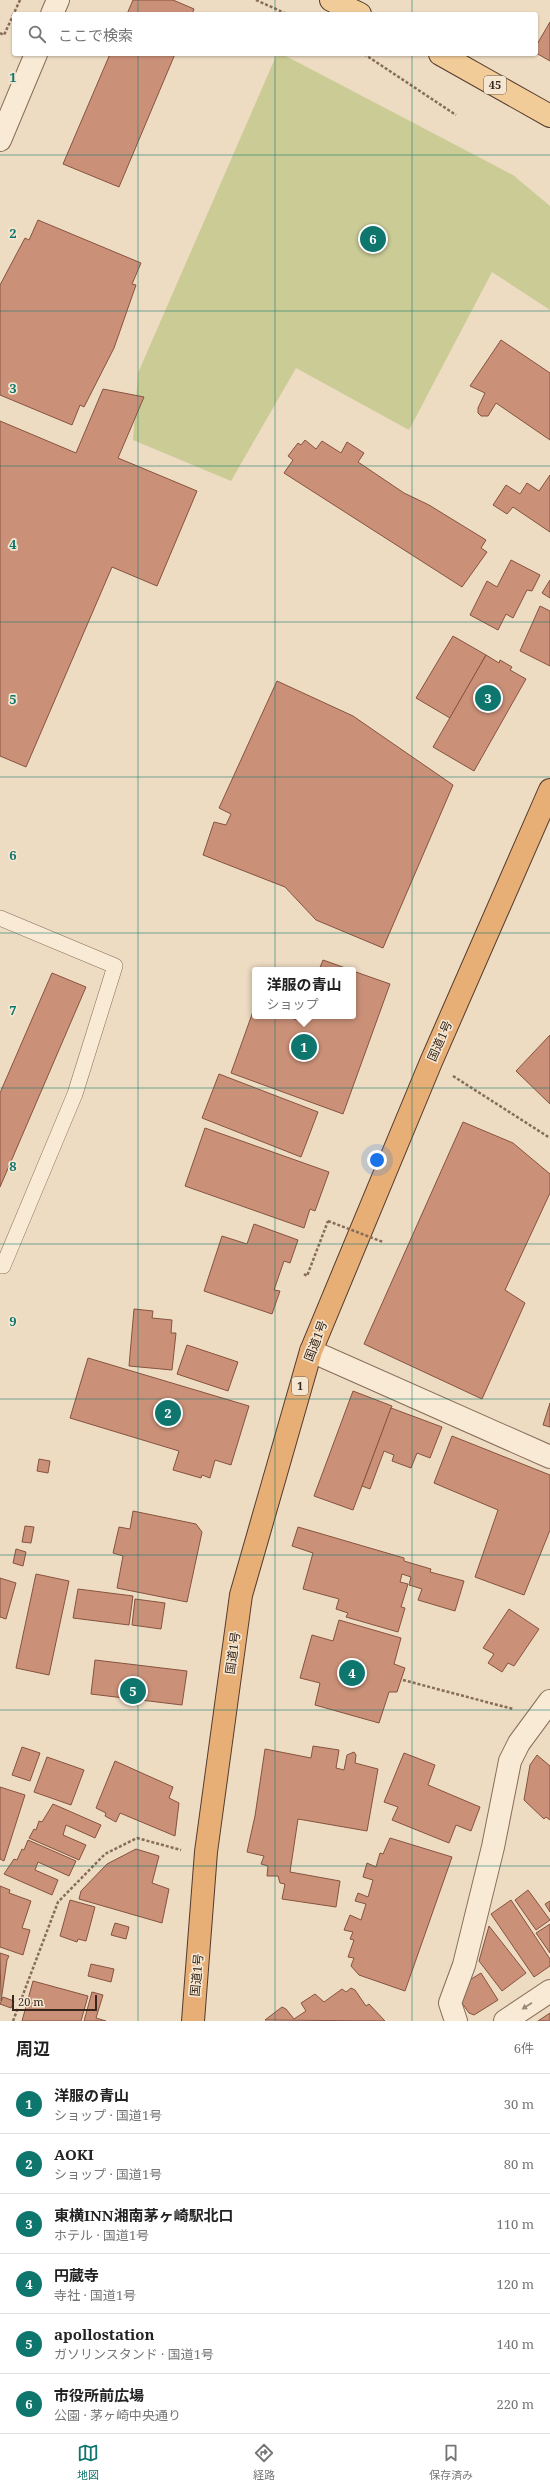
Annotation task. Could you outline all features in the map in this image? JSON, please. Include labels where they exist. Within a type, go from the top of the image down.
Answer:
[{"type":"highway","name":"国道1号","points":[[193,2021],[206,1852],[240,1595],[311,1351],[431,1062],[550,790]]},
{"type":"main road","points":[[331,0],[356,12]]},
{"type":"main road","name":"45","points":[[444,56],[550,116]]},
{"type":"street","points":[[53,12],[58,0]]},
{"type":"street","points":[[0,140],[35,56]]},
{"type":"street","points":[[311,1351],[550,1457]]},
{"type":"street","points":[[456,2021],[450,2003],[464,1965],[493,1846],[510,1761],[519,1742],[545,1708]]},
{"type":"street","points":[[505,2021],[550,1991]]},
{"type":"lane","points":[[0,918],[115,966],[75,1094],[3,1266],[0,1266]]},
{"type":"path","points":[[15,12],[20,0]]},
{"type":"path","points":[[256,0],[282,12]]},
{"type":"path","points":[[0,33],[4,35],[12,18]]},
{"type":"path","points":[[367,56],[456,114]]},
{"type":"path","points":[[431,1062],[550,1138]]},
{"type":"path","points":[[304,1274],[307,1276],[328,1221],[383,1242]]},
{"type":"path","points":[[403,1680],[545,1708]]},
{"type":"path","points":[[13,2021],[58,1902],[105,1854],[137,1838],[181,1850],[206,1852]]},
{"type":"green space","points":[[276,56],[286,56],[513,175],[550,206],[550,310],[492,272],[409,430],[296,368],[231,481],[133,440],[138,373]]},
{"type":"building","points":[[133,0],[173,0],[194,9],[193,12],[128,12]]},
{"type":"building","points":[[550,22],[550,61],[538,54],[538,43]]},
{"type":"building","points":[[109,56],[174,56],[119,187],[63,164]]},
{"type":"building","points":[[38,220],[141,263],[132,284],[136,285],[114,348],[84,407],[80,405],[72,425],[0,395],[0,285],[25,238],[29,240]]},
{"type":"building","points":[[501,340],[550,373],[550,440],[496,403],[488,416],[481,416],[478,413],[478,408],[485,393],[470,386]]},
{"type":"building","points":[[103,389],[144,397],[118,458],[197,491],[157,586],[112,567],[26,767],[0,756],[0,421],[76,453]]},
{"type":"building","points":[[305,440],[316,449],[322,441],[341,453],[347,442],[364,453],[358,462],[404,493],[429,505],[486,540],[481,548],[487,552],[462,587],[284,473],[293,460],[288,456],[298,443],[301,445]]},
{"type":"building","points":[[550,475],[550,532],[513,507],[507,514],[493,505],[506,485],[520,494],[527,483],[539,491]]},
{"type":"building","points":[[511,560],[540,575],[532,591],[527,590],[513,618],[506,614],[498,630],[470,615],[487,581],[497,587]]},
{"type":"building","points":[[550,580],[550,598],[542,593]]},
{"type":"building","points":[[540,606],[550,611],[550,666],[520,651]]},
{"type":"building","points":[[453,636],[486,655],[450,718],[416,698]]},
{"type":"building","points":[[486,655],[499,663],[500,660],[512,667],[510,670],[526,679],[474,771],[433,747]]},
{"type":"building","points":[[277,681],[353,716],[453,785],[383,948],[316,920],[285,887],[203,855],[214,822],[226,825],[231,814],[219,808]]},
{"type":"building","points":[[323,960],[343,967],[320,967]]},
{"type":"building","points":[[356,972],[390,984],[343,1114],[231,1073],[252,1014],[252,1019],[294,1019],[300,1021],[301,1019],[356,1019]]},
{"type":"building","points":[[52,973],[86,987],[0,1187],[0,1093]]},
{"type":"building","points":[[550,1035],[550,1104],[516,1071]]},
{"type":"building","points":[[219,1074],[318,1112],[301,1157],[202,1118]]},
{"type":"building","points":[[463,1122],[513,1143],[550,1174],[550,1193],[505,1290],[525,1303],[482,1399],[364,1344]]},
{"type":"building","points":[[205,1128],[329,1172],[315,1211],[310,1209],[304,1228],[185,1186]]},
{"type":"building","points":[[254,1224],[298,1240],[290,1263],[284,1261],[274,1290],[280,1291],[272,1314],[204,1291],[222,1236],[247,1244]]},
{"type":"building","points":[[134,1309],[153,1311],[152,1318],[172,1320],[171,1333],[176,1333],[172,1370],[129,1366]]},
{"type":"building","points":[[187,1345],[238,1362],[228,1391],[177,1374]]},
{"type":"building","points":[[88,1358],[249,1406],[231,1465],[215,1460],[210,1478],[202,1475],[201,1478],[173,1470],[179,1451],[70,1418]]},
{"type":"building","points":[[353,1391],[392,1406],[353,1510],[314,1496]]},
{"type":"building","points":[[550,1403],[550,1427],[543,1425]]},
{"type":"building","points":[[391,1408],[442,1427],[430,1458],[417,1453],[411,1468],[392,1461],[394,1455],[384,1451],[370,1489],[362,1486]]},
{"type":"building","points":[[452,1436],[550,1475],[550,1530],[524,1595],[475,1577],[498,1510],[434,1483]]},
{"type":"building","points":[[39,1459],[50,1461],[48,1473],[37,1471]]},
{"type":"building","points":[[133,1511],[196,1524],[202,1532],[187,1602],[117,1588],[123,1556],[113,1553],[119,1527],[130,1529]]},
{"type":"building","points":[[25,1526],[34,1527],[31,1543],[22,1542]]},
{"type":"building","points":[[298,1527],[404,1558],[404,1561],[431,1569],[430,1572],[464,1581],[455,1611],[418,1600],[422,1589],[409,1585],[411,1577],[402,1574],[400,1582],[408,1584],[401,1607],[405,1608],[398,1632],[346,1617],[348,1613],[336,1609],[339,1599],[303,1589],[313,1553],[292,1546]]},
{"type":"building","points":[[16,1549],[26,1552],[23,1566],[13,1563]]},
{"type":"building","points":[[36,1574],[69,1581],[49,1675],[16,1668]]},
{"type":"building","points":[[0,1578],[16,1583],[6,1619],[0,1617]]},
{"type":"building","points":[[78,1589],[133,1596],[129,1625],[73,1618]]},
{"type":"building","points":[[135,1599],[165,1603],[161,1629],[132,1625]]},
{"type":"building","points":[[509,1609],[539,1629],[514,1666],[508,1663],[502,1672],[488,1663],[494,1654],[483,1648]]},
{"type":"building","points":[[339,1620],[401,1638],[394,1664],[405,1668],[397,1692],[389,1692],[379,1723],[315,1705],[320,1683],[300,1678],[312,1635],[333,1641]]},
{"type":"building","points":[[95,1660],[187,1671],[182,1705],[91,1694]]},
{"type":"building","points":[[313,1746],[339,1750],[336,1768],[344,1770],[347,1755],[354,1752],[356,1755],[355,1763],[378,1769],[367,1831],[298,1819],[290,1872],[340,1881],[336,1907],[282,1899],[285,1884],[280,1883],[278,1876],[267,1876],[268,1866],[261,1864],[264,1856],[247,1852],[255,1816],[265,1749],[311,1758]]},
{"type":"building","points":[[22,1747],[40,1753],[30,1781],[12,1775]]},
{"type":"building","points":[[404,1753],[435,1765],[428,1785],[480,1807],[471,1831],[456,1825],[449,1843],[392,1820],[398,1807],[384,1802]]},
{"type":"building","points":[[537,1755],[550,1766],[550,1820],[546,1817],[544,1819],[524,1800],[530,1765]]},
{"type":"building","points":[[47,1757],[84,1770],[71,1805],[34,1792]]},
{"type":"building","points":[[115,1761],[173,1787],[169,1798],[179,1803],[175,1836],[120,1813],[116,1822],[105,1816],[106,1813],[96,1808]]},
{"type":"building","points":[[0,1787],[25,1795],[4,1861],[0,1859]]},
{"type":"building","points":[[53,1804],[101,1825],[95,1838],[66,1825],[63,1835],[86,1845],[79,1860],[29,1838],[34,1829],[36,1830],[39,1821],[42,1822]]},
{"type":"building","points":[[390,1838],[452,1857],[405,1991],[359,1975],[351,1966],[354,1958],[348,1957],[354,1940],[350,1939],[353,1932],[344,1930],[350,1915],[361,1920],[366,1904],[355,1901],[358,1893],[368,1897],[373,1880],[363,1877],[367,1863],[376,1867],[380,1853],[383,1854]]},
{"type":"building","points":[[28,1840],[76,1861],[69,1876],[38,1862],[35,1870],[58,1880],[52,1895],[4,1874],[14,1859],[17,1860],[22,1849],[24,1850]]},
{"type":"building","points":[[136,1849],[159,1856],[152,1883],[169,1889],[162,1923],[79,1899],[81,1891],[107,1864]]},
{"type":"building","points":[[0,1886],[10,1890],[9,1893],[31,1901],[22,1928],[30,1930],[23,1955],[0,1947]]},
{"type":"building","points":[[528,1890],[550,1920],[536,1930],[515,1900]]},
{"type":"building","points":[[70,1900],[95,1907],[86,1941],[78,1939],[77,1942],[60,1936]]},
{"type":"building","points":[[511,1900],[550,1959],[550,1966],[534,1977],[491,1914]]},
{"type":"building","points":[[550,1901],[550,1912],[545,1904]]},
{"type":"building","points":[[115,1923],[129,1927],[126,1939],[111,1935]]},
{"type":"building","points":[[550,1924],[550,1953],[536,1933]]},
{"type":"building","points":[[489,1926],[526,1973],[502,1991],[479,1961]]},
{"type":"building","points":[[0,1953],[9,1956],[7,1960],[1,2001]]},
{"type":"building","points":[[91,1964],[114,1969],[111,1982],[88,1976]]},
{"type":"building","points":[[481,1973],[498,2000],[474,2015],[469,2013],[462,2003],[468,1981]]},
{"type":"building","points":[[33,1981],[88,1996],[81,2021],[22,2021]]},
{"type":"building","points":[[351,1988],[355,1990],[366,2006],[369,2004],[385,2021],[265,2020],[282,2007],[286,2009],[294,2019],[306,2011],[301,2003],[315,1994],[324,2002],[342,1989],[346,1992]]},
{"type":"building","points":[[92,1992],[103,1995],[96,2018],[106,2021],[84,2021]]},
{"type":"building","points":[[3,1997],[14,2001],[11,2008],[0,2004]]},
{"type":"building","points":[[550,2013],[550,2021],[538,2021]]},
{"type":"place","name":"市役所前広場","points":[[373,239]]},
{"type":"place","name":"東横INN湘南茅ヶ崎駅北口","points":[[488,698]]},
{"type":"place","name":"洋服の青山","points":[[304,1047]]},
{"type":"place","name":"AOKI","points":[[168,1413]]},
{"type":"place","name":"円蔵寺","points":[[352,1673]]},
{"type":"place","name":"apollostation","points":[[133,1691]]}]
